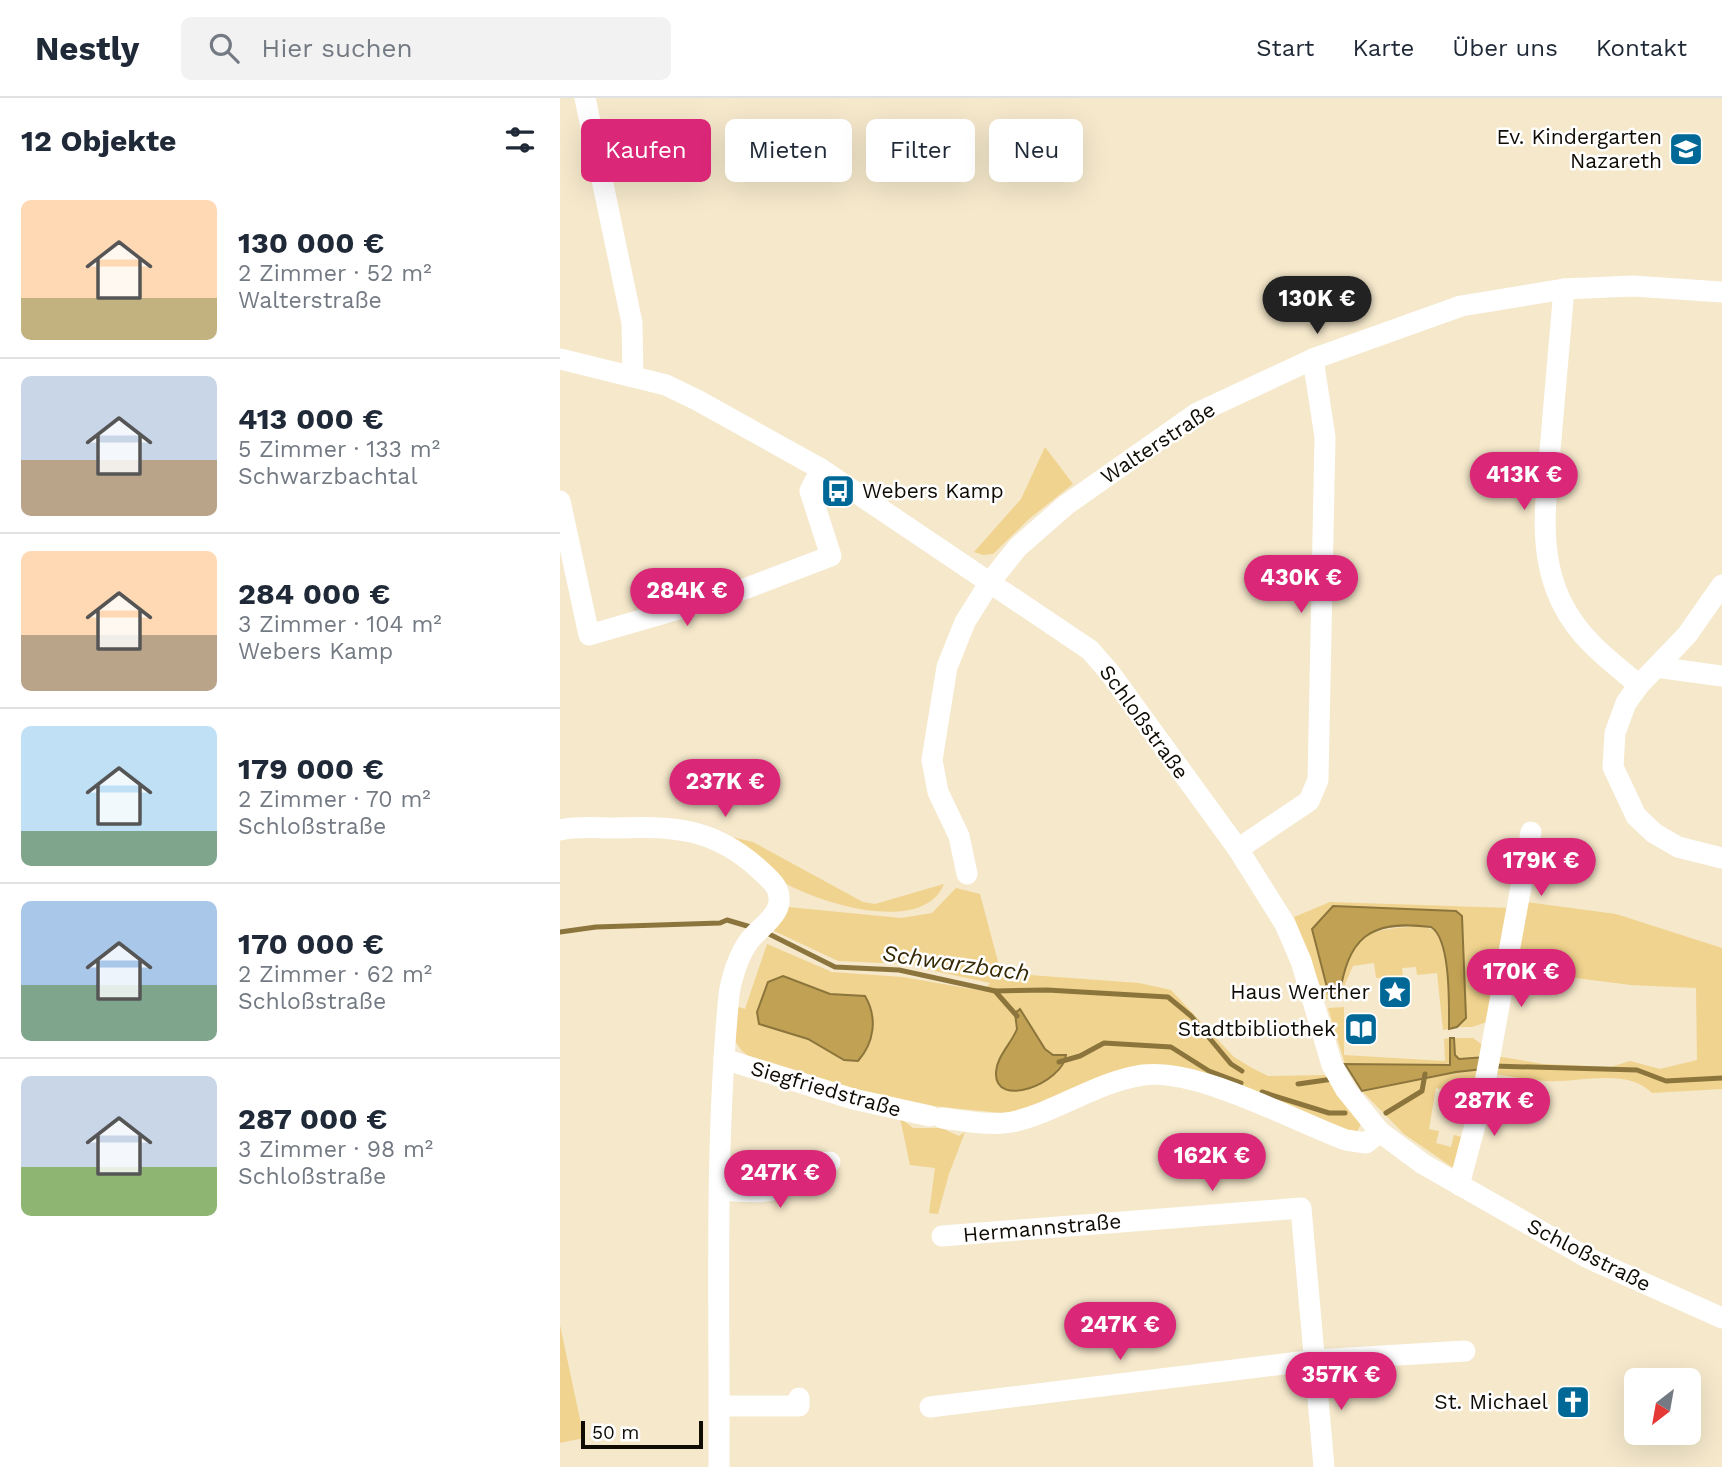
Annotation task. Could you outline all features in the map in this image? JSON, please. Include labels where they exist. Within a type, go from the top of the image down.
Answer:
[{"type":"street","points":[[585,98],[632,323],[633,377]]},
{"type":"street","name":"Walterstraße","points":[[967,874],[960,836],[934,778],[933,742],[947,667],[965,622],[990,582],[1018,547],[1066,505],[1197,413],[1313,359],[1461,306],[1564,289],[1633,286],[1722,292]]},
{"type":"street","points":[[1564,289],[1545,511],[1550,572],[1562,603],[1575,625],[1592,646],[1639,685]]},
{"type":"street","name":"Schloßstraße","points":[[560,359],[666,385],[821,469],[990,582],[1097,658],[1238,849],[1285,924],[1301,961],[1332,1065],[1346,1090],[1380,1132],[1423,1164],[1588,1258],[1722,1318]]},
{"type":"street","points":[[1238,849],[1309,801],[1318,780],[1325,437],[1313,359]]},
{"type":"street","points":[[560,501],[589,635],[754,586],[831,556],[810,491],[821,469]]},
{"type":"street","points":[[1722,585],[1687,635],[1639,685],[1618,719],[1613,767],[1636,816],[1654,833],[1678,847],[1722,858]]},
{"type":"street","points":[[1657,667],[1722,676]]},
{"type":"street","name":"Siegfriedstraße","points":[[560,830],[669,828],[695,831],[720,840],[747,859],[776,886],[781,899],[765,925],[749,941],[729,991],[724,1059],[721,1190],[719,1467]]},
{"type":"street","points":[[1459,1185],[1486,1078],[1531,832]]},
{"type":"street","name":"Siegfriedstraße","points":[[724,1059],[853,1099],[971,1122],[1011,1122],[1115,1081],[1144,1075],[1177,1075],[1346,1140],[1366,1143],[1380,1132]]},
{"type":"street","points":[[721,1190],[772,1191],[787,1186],[815,1162],[830,1162]]},
{"type":"street","name":"Hermannstraße","points":[[942,1236],[1301,1208],[1324,1467]]},
{"type":"street","points":[[930,1407],[1316,1360],[1465,1351]]},
{"type":"street","points":[[720,1406],[799,1406],[799,1398]]},
{"type":"shaded area","points":[[1045,447],[1073,484],[1029,519],[993,554],[974,552],[1021,499]]},
{"type":"shaded area","points":[[723,835],[753,842],[863,902],[875,904],[944,884],[933,900],[915,909],[893,912],[844,906],[783,882]]},
{"type":"shaded area","points":[[956,888],[980,894],[1001,973],[1139,983],[1171,990],[1234,1057],[1252,1068],[1268,1076],[1325,1075],[1361,1124],[1355,1135],[1177,1071],[1011,1114],[884,1101],[758,1064],[742,1051],[730,1034],[732,1005],[745,1009],[767,944],[832,972],[903,977],[984,991],[990,983],[902,964],[838,961],[772,930],[788,907],[901,918],[932,913]]},
{"type":"shaded area","points":[[1330,902],[1510,908],[1487,1022],[1472,1027],[1457,1027],[1466,1018],[1462,917],[1456,911],[1312,929],[1330,999],[1325,999],[1294,917]]},
{"type":"shaded area","points":[[1526,902],[1616,914],[1722,948],[1722,1089],[1652,1093],[1630,1080],[1616,1078],[1546,1081],[1492,1074],[1496,1056],[1543,1064],[1611,1067],[1630,1061],[1660,1069],[1697,1060],[1696,988],[1631,985],[1521,971],[1518,954]]},
{"type":"shaded area","points":[[1333,906],[1456,911],[1462,916],[1466,1018],[1457,1027],[1449,1029],[1449,989],[1445,958],[1438,934],[1431,927],[1391,926],[1365,937],[1348,960],[1339,998],[1330,999],[1312,929]]},
{"type":"shaded area","points":[[1422,926],[1439,932],[1443,942],[1448,979],[1449,1029],[1443,1030],[1437,973],[1417,975],[1416,967],[1402,968],[1403,976],[1376,978],[1374,963],[1353,966],[1345,984],[1346,997],[1339,998],[1347,960],[1361,939],[1384,930]]},
{"type":"shaded area","points":[[783,976],[830,994],[865,996],[873,1021],[868,1046],[858,1061],[844,1060],[808,1039],[759,1024],[757,1012],[768,982]]},
{"type":"shaded area","points":[[1344,1007],[1344,1055],[1445,1061],[1444,1039],[1450,1038],[1452,1063],[1423,1067],[1345,1064],[1328,1008]]},
{"type":"shaded area","points":[[1020,1009],[1045,1049],[1053,1055],[1066,1055],[1054,1075],[1042,1083],[1016,1091],[1006,1089],[998,1083],[996,1072],[999,1061],[1017,1029],[1015,1013]]},
{"type":"shaded area","points":[[1450,1038],[1454,1038],[1455,1055],[1459,1059],[1485,1057],[1483,1069],[1362,1091],[1345,1064],[1450,1065]]},
{"type":"shaded area","points":[[1454,1038],[1473,1038],[1484,1046],[1485,1057],[1460,1060],[1455,1055]]},
{"type":"shaded area","points":[[1483,1069],[1479,1091],[1454,1085],[1450,1091],[1436,1088],[1429,1129],[1439,1131],[1436,1143],[1451,1147],[1454,1135],[1465,1138],[1457,1164],[1452,1167],[1404,1134],[1362,1091],[1456,1072]]},
{"type":"shaded area","points":[[900,1118],[913,1128],[941,1128],[959,1136],[965,1132],[938,1214],[929,1213],[935,1168],[910,1165]]},
{"type":"shaded area","points":[[560,1325],[584,1438],[560,1443]]},
{"type":"waterway","name":"Schwarzbach","points":[[560,932],[596,927],[720,923],[727,920],[754,928]]},
{"type":"waterway","name":"Schwarzbach","points":[[763,931],[835,967],[899,970],[995,991],[1047,990],[1168,997],[1191,1016],[1231,1064],[1242,1071]]},
{"type":"waterway","points":[[995,991],[1017,1016]]},
{"type":"waterway","points":[[1059,1062],[1080,1056],[1104,1043],[1171,1047],[1209,1071],[1241,1083]]},
{"type":"waterway","name":"Schwarzbach","points":[[1493,1066],[1637,1070],[1666,1081],[1722,1078]]},
{"type":"waterway","points":[[1386,1113],[1422,1091],[1425,1074]]},
{"type":"waterway","name":"Schwarzbach","points":[[1298,1084],[1333,1079]]},
{"type":"waterway","points":[[1262,1092],[1329,1113],[1345,1113]]},
{"type":"place","name":"Ev. Kindergarten Nazareth","points":[[1686,149]]},
{"type":"place","name":"Webers Kamp","points":[[838,491]]},
{"type":"place","name":"Haus Werther","points":[[1395,992]]},
{"type":"place","name":"Stadtbibliothek","points":[[1361,1029]]},
{"type":"place","name":"St. Michael","points":[[1573,1402]]}]
